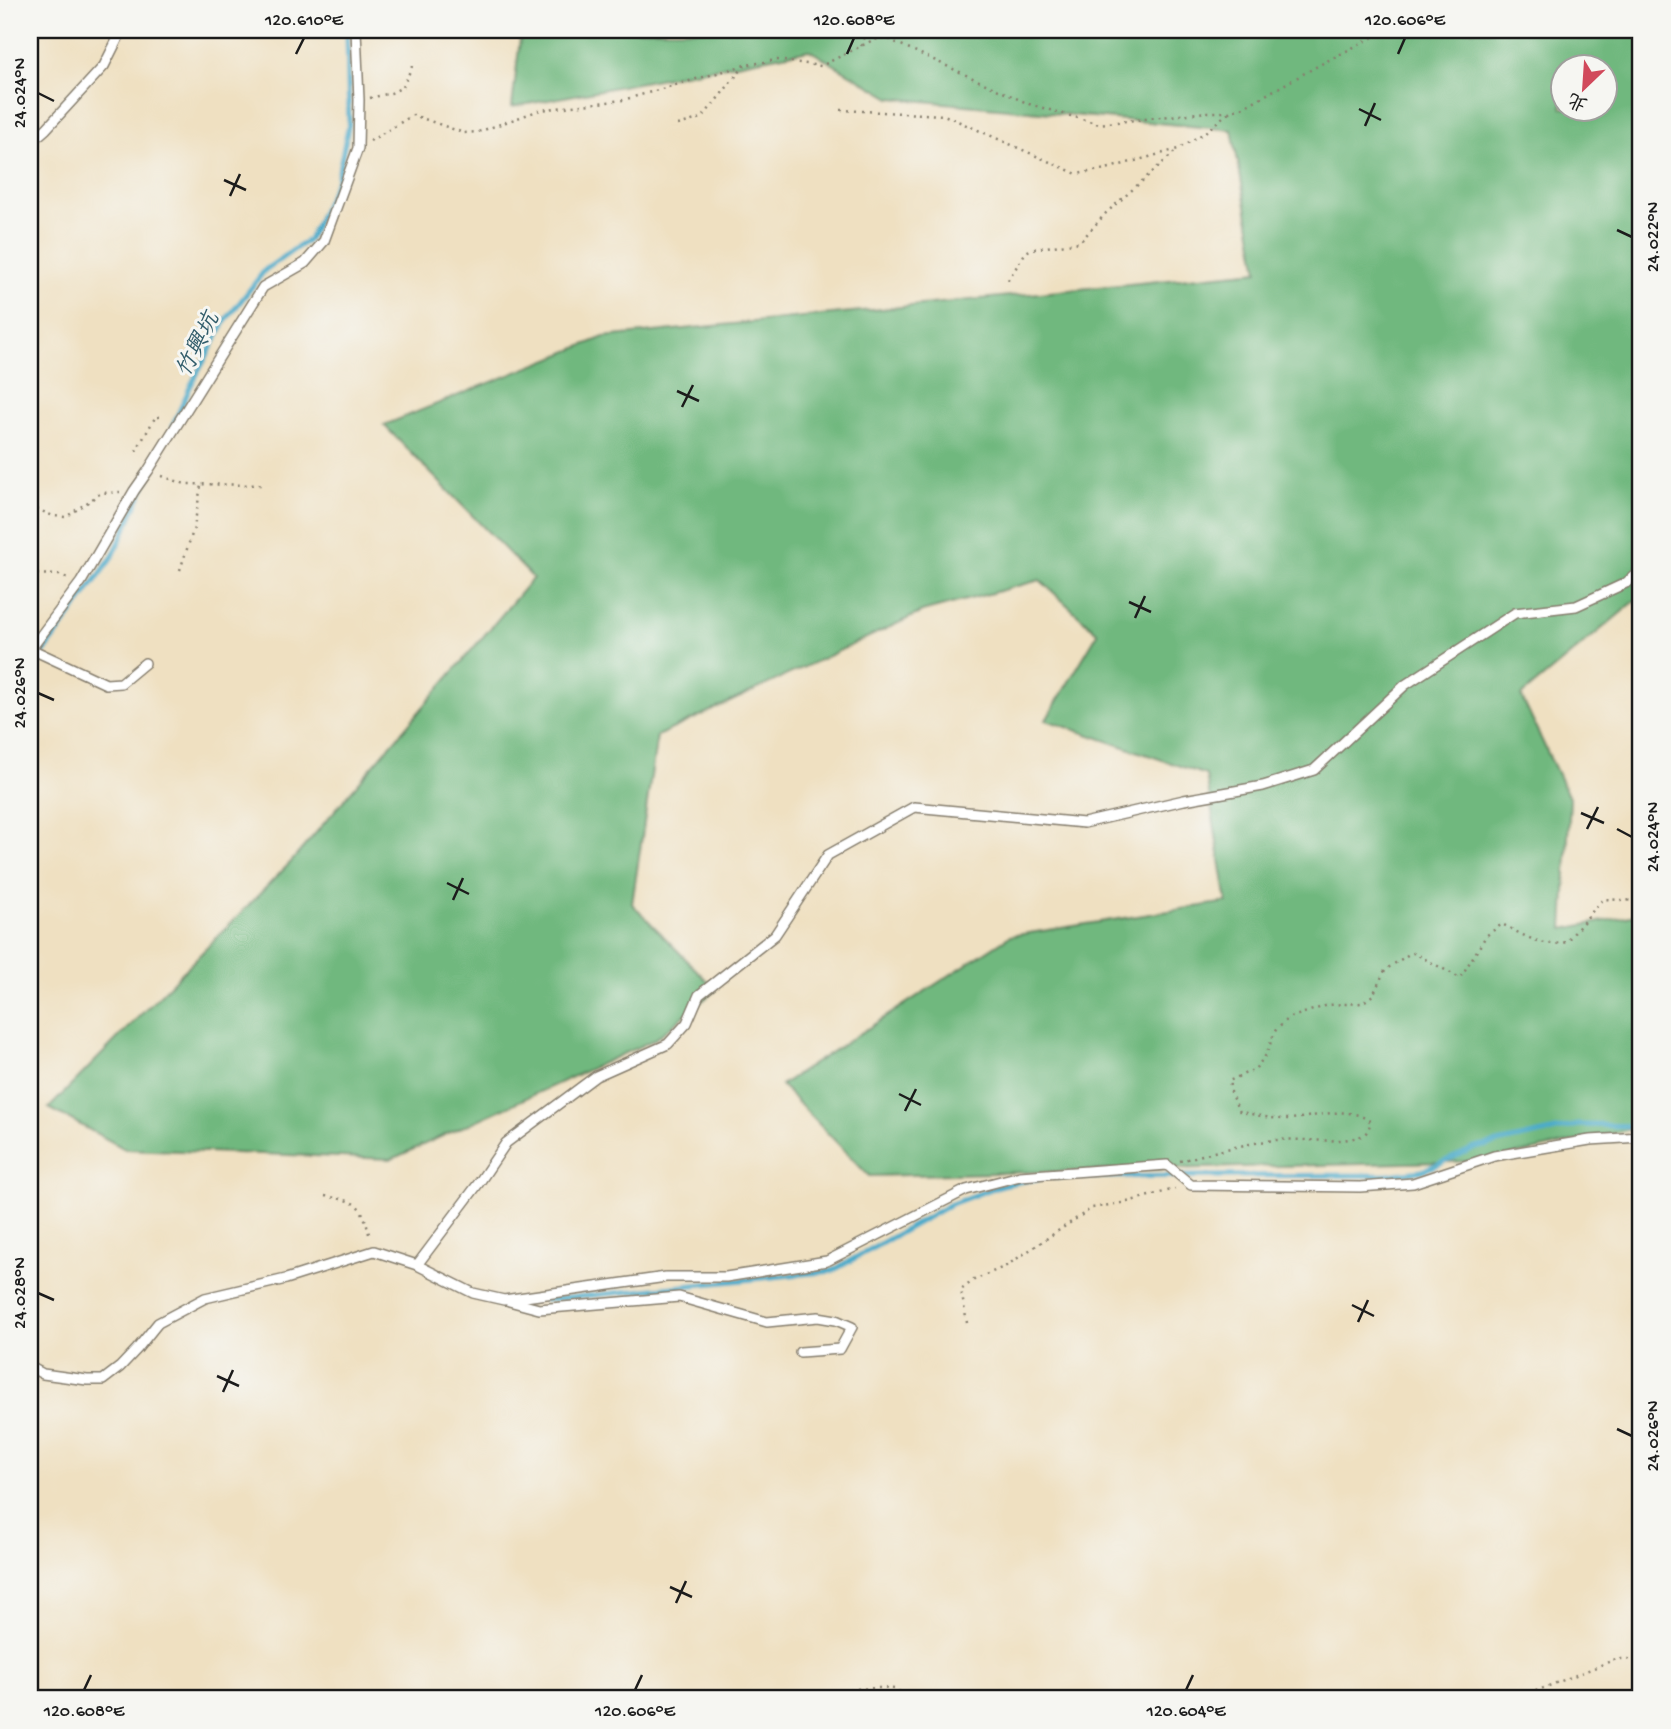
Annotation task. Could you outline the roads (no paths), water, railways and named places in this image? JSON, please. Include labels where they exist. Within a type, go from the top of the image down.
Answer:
[{"type":"lane","points":[[30,143],[104,66],[122,30]]},
{"type":"lane","points":[[145,663],[121,683],[106,684],[30,650],[81,582],[134,491],[262,286],[305,263],[324,240],[358,148],[356,30]]},
{"type":"lane","points":[[417,1265],[506,1143],[596,1076],[668,1044],[687,1023],[699,995],[775,935],[828,855],[915,807],[1084,823],[1184,800],[1263,786],[1314,770],[1405,685],[1515,613],[1576,606],[1626,583],[1641,570]]},
{"type":"lane","points":[[504,1300],[666,1277],[726,1277],[827,1261],[966,1190],[1020,1176],[1167,1165],[1191,1185],[1360,1188],[1413,1183],[1494,1156],[1590,1140],[1641,1137]]},
{"type":"lane","points":[[30,1367],[43,1374],[103,1380],[138,1349],[158,1323],[205,1298],[286,1279],[374,1251],[417,1265],[472,1293],[539,1309],[679,1297],[767,1322],[818,1317],[836,1320],[852,1327],[840,1349],[800,1352]]},
{"type":"waterway","name":"竹興坑","points":[[173,425],[226,320],[265,270],[309,239],[337,180],[349,123],[347,30]]},
{"type":"waterway","name":"竹興坑","points":[[30,672],[113,556],[151,472]]},
{"type":"waterway","points":[[1053,1177],[1387,1175],[1422,1171],[1475,1148],[1579,1125],[1641,1126]]},
{"type":"waterway","points":[[545,1300],[832,1271],[951,1204],[1002,1185],[1040,1178]]}]
